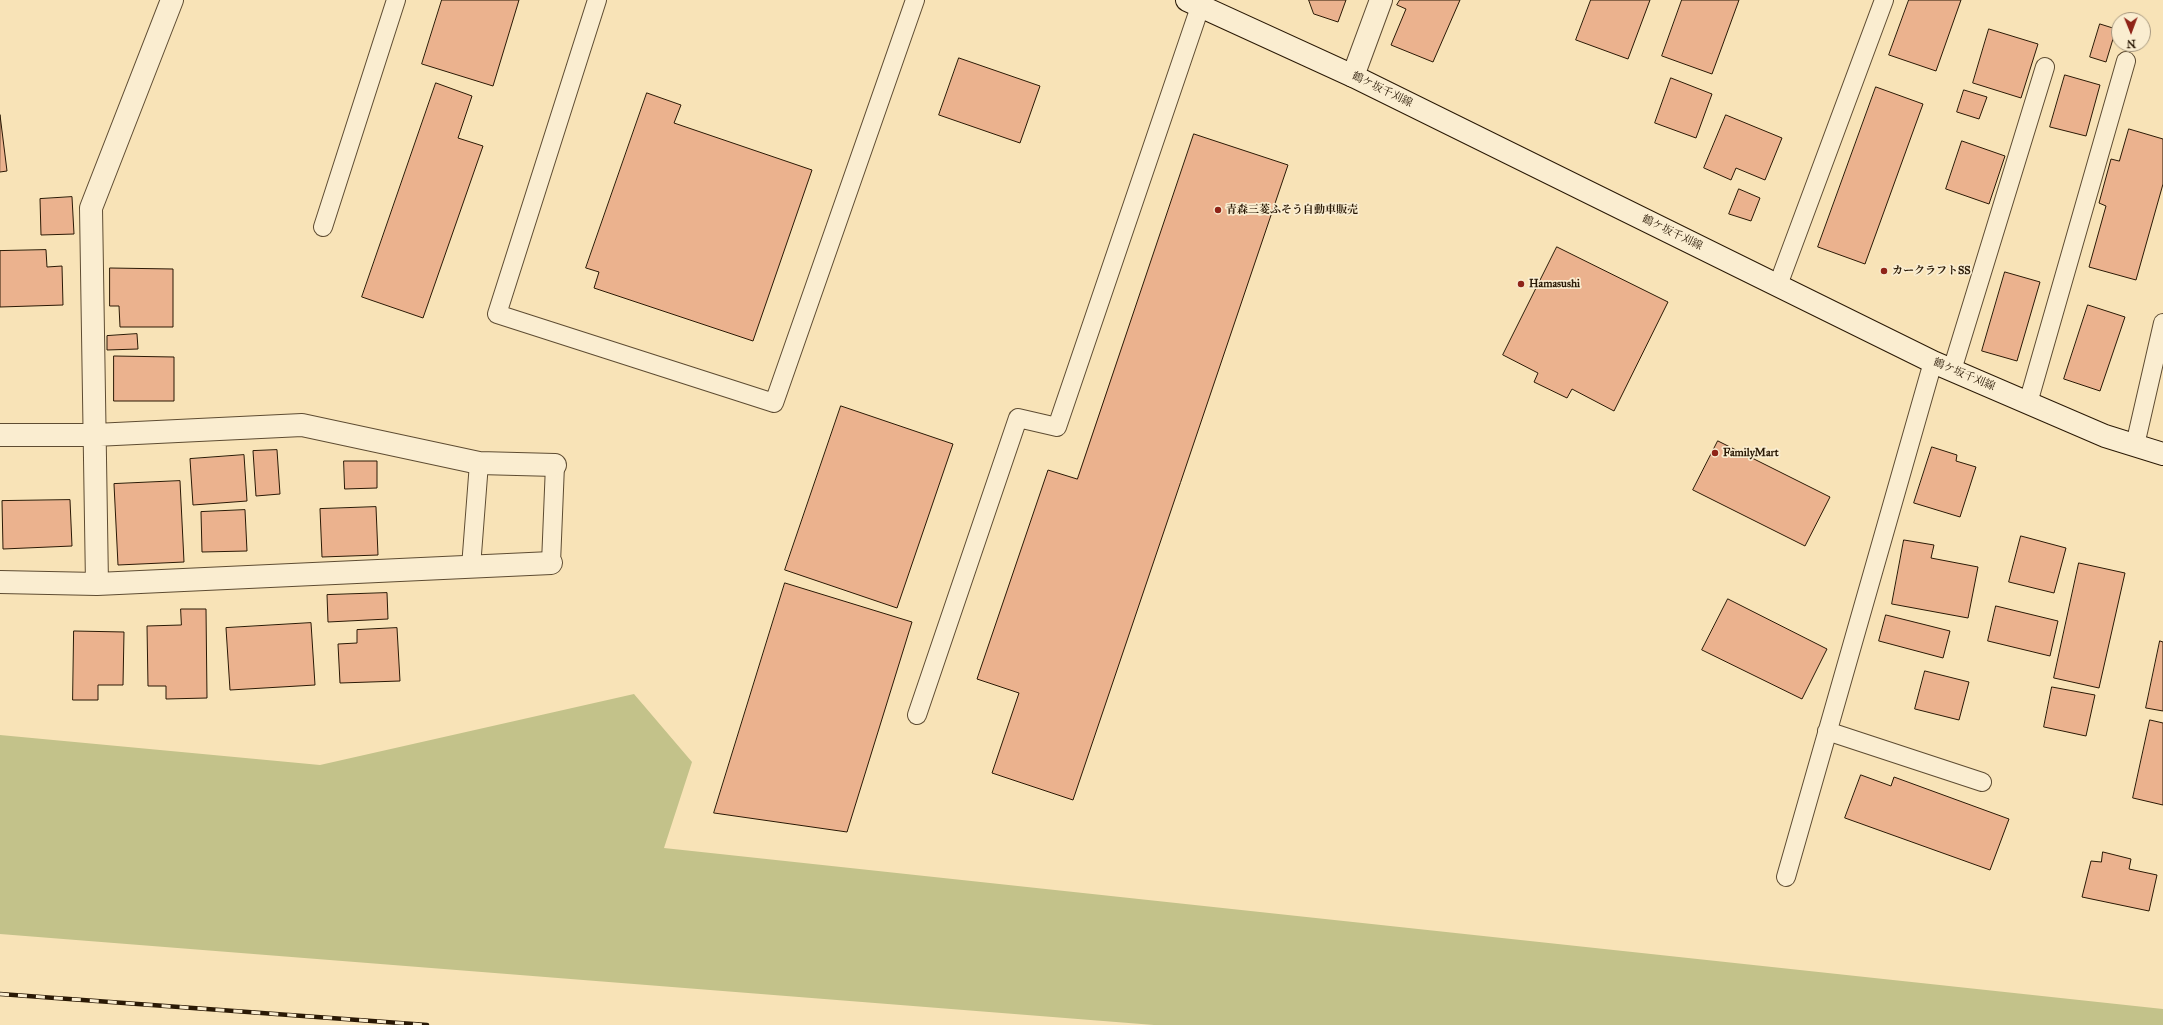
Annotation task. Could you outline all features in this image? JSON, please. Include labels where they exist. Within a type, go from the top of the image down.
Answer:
[{"type":"street","points":[[97,584],[91,208],[172,0]]},
{"type":"street","points":[[1353,76],[1381,0]]},
{"type":"street","name":"鶴ケ坂千刈線","points":[[1194,4],[1353,76],[1942,366],[2105,436],[2163,454]]},
{"type":"street","points":[[0,435],[95,435],[302,425],[479,463],[555,465]]},
{"type":"street","points":[[0,582],[97,584],[551,563]]},
{"type":"lane","points":[[324,227],[396,0]]},
{"type":"lane","points":[[597,0],[497,314],[774,403],[915,0]]},
{"type":"lane","points":[[1778,286],[1884,0]]},
{"type":"lane","points":[[917,715],[1018,418],[1058,427],[1194,4]]},
{"type":"lane","points":[[2028,403],[2126,61]]},
{"type":"lane","points":[[1786,877],[1828,731],[1942,366],[2045,67]]},
{"type":"lane","points":[[2135,445],[2163,323]]},
{"type":"lane","points":[[471,567],[479,463]]},
{"type":"lane","points":[[551,563],[555,465]]},
{"type":"lane","points":[[1828,731],[1982,782]]},
{"type":"shaded area","points":[[634,694],[692,762],[664,848],[2163,1009],[2163,1025],[1154,1025],[0,934],[0,735],[320,765]]},
{"type":"building","points":[[442,0],[519,0],[493,86],[422,64]]},
{"type":"building","points":[[1309,0],[1346,0],[1338,22],[1314,14]]},
{"type":"building","points":[[1400,0],[1460,0],[1433,62],[1391,45],[1406,9],[1397,5]]},
{"type":"building","points":[[1591,0],[1650,0],[1628,59],[1576,40]]},
{"type":"building","points":[[1682,0],[1739,0],[1712,74],[1662,56]]},
{"type":"building","points":[[1909,0],[1961,0],[1936,71],[1889,55]]},
{"type":"building","points":[[2100,24],[2111,27],[2111,46],[2106,62],[2090,57]]},
{"type":"building","points":[[1989,29],[2038,44],[2021,98],[1973,83]]},
{"type":"building","points":[[959,58],[1040,86],[1020,143],[939,115]]},
{"type":"building","points":[[2065,75],[2100,85],[2086,136],[2050,127]]},
{"type":"building","points":[[1671,78],[1712,94],[1696,138],[1655,123]]},
{"type":"building","points":[[436,83],[472,96],[458,138],[483,146],[423,318],[362,297]]},
{"type":"building","points":[[1876,87],[1923,104],[1865,264],[1818,247]]},
{"type":"building","points":[[1964,90],[1987,97],[1979,119],[1957,112]]},
{"type":"building","points":[[647,93],[681,105],[674,123],[812,170],[753,341],[594,288],[599,272],[586,268]]},
{"type":"building","points":[[0,115],[7,171],[0,172]]},
{"type":"building","points":[[1726,115],[1782,138],[1765,180],[1736,168],[1731,180],[1704,168]]},
{"type":"building","points":[[2129,129],[2163,139],[2163,184],[2136,280],[2089,267],[2106,206],[2099,203],[2111,159],[2119,161]]},
{"type":"building","points":[[1194,134],[1288,165],[1073,800],[992,773],[1019,693],[977,679],[1048,470],[1077,479]]},
{"type":"building","points":[[1962,141],[2005,156],[1989,204],[1946,189]]},
{"type":"building","points":[[1739,189],[1760,198],[1751,221],[1729,214]]},
{"type":"building","points":[[72,197],[74,234],[41,235],[40,199]]},
{"type":"building","points":[[1557,247],[1668,302],[1614,411],[1572,389],[1567,398],[1534,382],[1538,373],[1503,355]]},
{"type":"building","points":[[46,250],[47,267],[62,266],[63,305],[0,307],[0,251]]},
{"type":"building","points":[[110,268],[173,269],[173,327],[120,327],[119,306],[110,306]]},
{"type":"building","points":[[2005,272],[2040,282],[2017,361],[1982,351]]},
{"type":"building","points":[[2088,305],[2125,317],[2100,391],[2064,379]]},
{"type":"building","points":[[137,334],[138,349],[107,350],[107,336]]},
{"type":"building","points":[[114,356],[174,357],[174,401],[114,401]]},
{"type":"building","points":[[841,406],[953,444],[897,608],[785,570]]},
{"type":"building","points":[[1718,441],[1830,497],[1805,546],[1693,490]]},
{"type":"building","points":[[1932,447],[1957,455],[1956,461],[1976,467],[1960,517],[1914,503]]},
{"type":"building","points":[[277,450],[280,494],[256,496],[253,451]]},
{"type":"building","points":[[244,455],[247,501],[193,505],[190,459]]},
{"type":"building","points":[[344,461],[377,461],[377,488],[345,489]]},
{"type":"building","points":[[180,481],[184,562],[118,565],[114,484]]},
{"type":"building","points":[[70,500],[72,546],[3,549],[2,501]]},
{"type":"building","points":[[376,507],[378,555],[322,557],[320,509]]},
{"type":"building","points":[[245,510],[247,551],[202,552],[201,512]]},
{"type":"building","points":[[2021,536],[2066,548],[2054,593],[2009,582]]},
{"type":"building","points":[[1904,540],[1934,545],[1931,558],[1978,567],[1968,618],[1892,604]]},
{"type":"building","points":[[2079,563],[2125,573],[2099,688],[2054,678]]},
{"type":"building","points":[[785,583],[912,622],[847,832],[714,813]]},
{"type":"building","points":[[387,593],[388,619],[328,622],[327,595]]},
{"type":"building","points":[[1728,599],[1827,649],[1802,699],[1702,650]]},
{"type":"building","points":[[1996,606],[2058,621],[2050,656],[1988,641]]},
{"type":"building","points":[[181,609],[206,609],[207,698],[166,699],[166,686],[148,686],[147,626],[181,625]]},
{"type":"building","points":[[1886,615],[1950,631],[1943,658],[1879,641]]},
{"type":"building","points":[[311,623],[315,685],[230,690],[226,628]]},
{"type":"building","points":[[397,628],[400,681],[340,683],[338,644],[357,643],[357,630]]},
{"type":"building","points":[[74,631],[124,632],[123,685],[98,685],[98,700],[73,700]]},
{"type":"building","points":[[2160,641],[2163,642],[2163,711],[2146,708]]},
{"type":"building","points":[[1925,671],[1969,682],[1959,720],[1915,709]]},
{"type":"building","points":[[2052,687],[2095,695],[2086,736],[2044,727]]},
{"type":"building","points":[[2150,720],[2163,723],[2163,805],[2133,798]]},
{"type":"building","points":[[1861,775],[1891,786],[1894,777],[2009,819],[1990,870],[1845,818]]},
{"type":"building","points":[[2103,852],[2131,859],[2129,869],[2157,875],[2149,911],[2082,897],[2091,861],[2101,862]]},
{"type":"railway","points":[[0,994],[427,1025]]},
{"type":"place","name":"青森三菱ふそう自動車販売","points":[[1218,210]]},
{"type":"place","name":"カークラフトSS","points":[[1884,271]]},
{"type":"place","name":"Hamasushi","points":[[1521,284]]},
{"type":"place","name":"FamilyMart","points":[[1715,453]]}]
